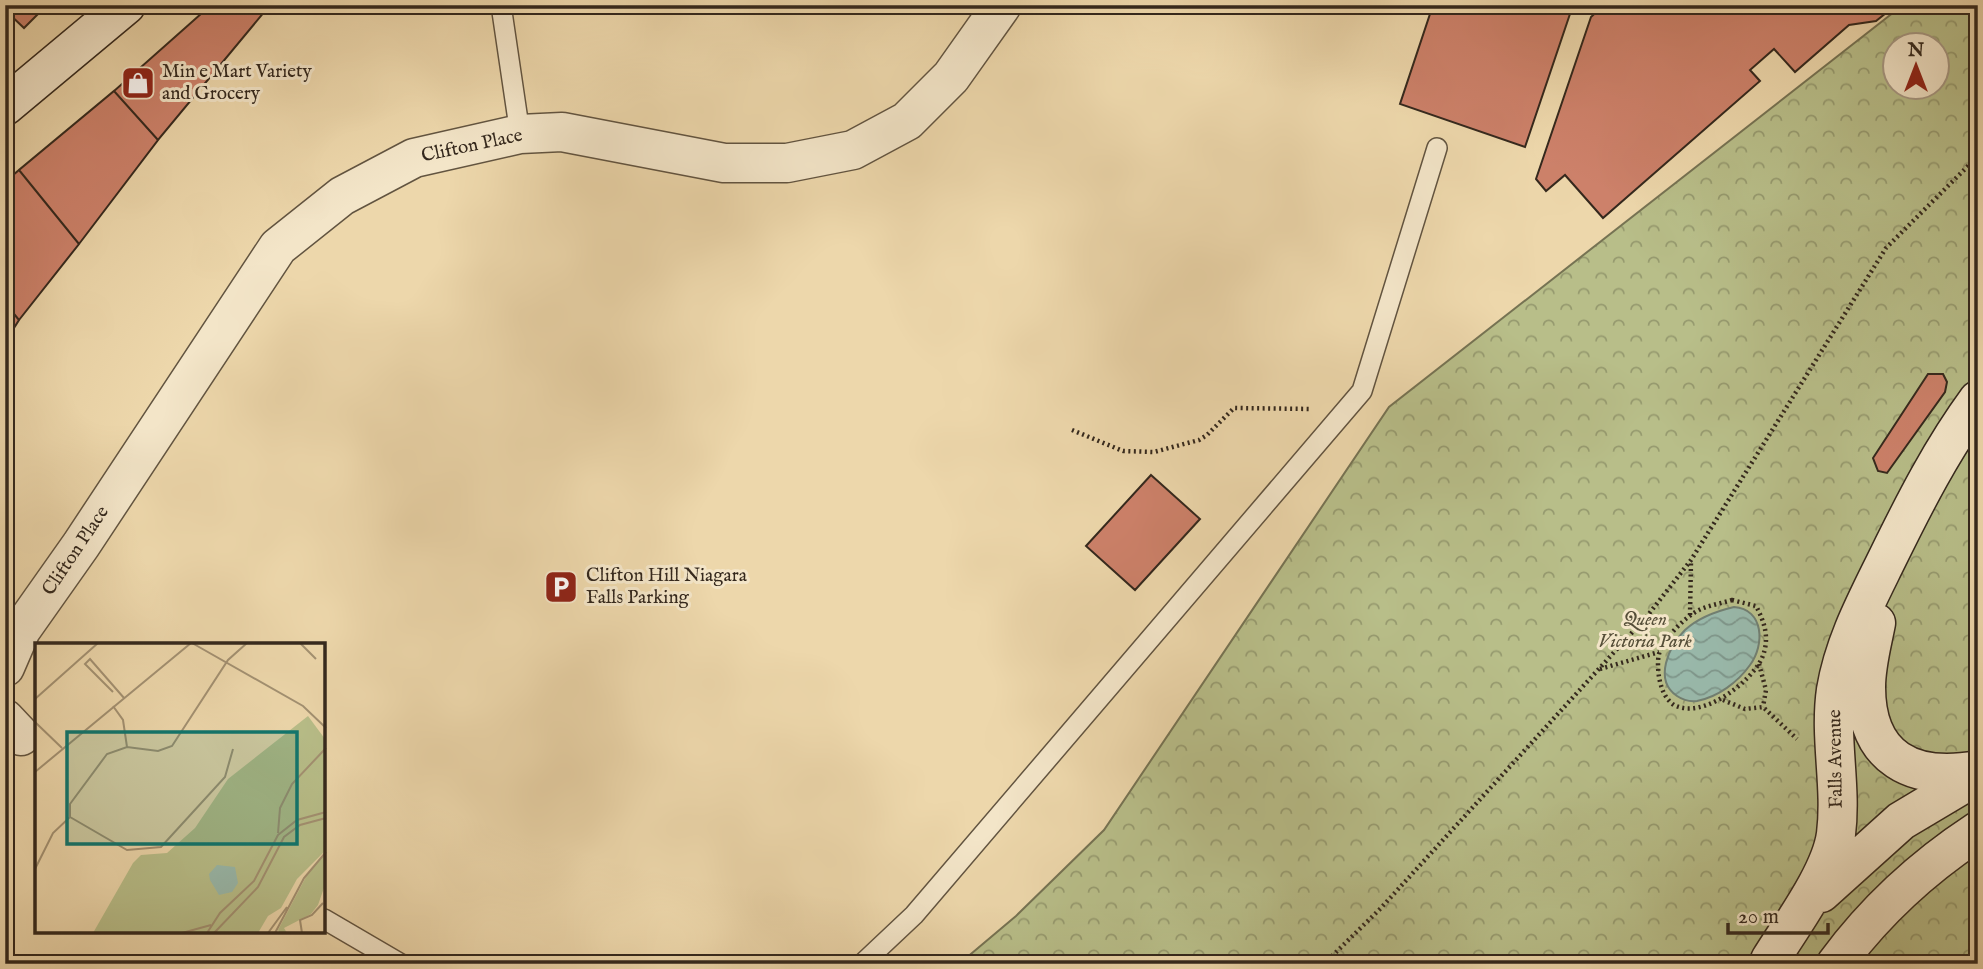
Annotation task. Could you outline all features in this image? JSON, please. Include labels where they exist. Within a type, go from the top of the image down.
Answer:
[{"type":"main road","points":[[5,106],[126,5]]},
{"type":"main road","name":"Clifton Place","points":[[5,667],[21,630],[81,545],[278,247],[342,196],[414,158],[520,134],[562,132],[724,163],[788,163],[853,150],[907,121],[951,77],[1002,5]]},
{"type":"main road","name":"Falls Avenue","points":[[1769,962],[1829,859],[1836,836],[1838,800],[1833,745],[1836,690],[1853,628],[1943,451],[1978,400]]},
{"type":"main road","name":"Falls Avenue","points":[[1890,552],[1869,658],[1866,687],[1869,713],[1878,738],[1893,759],[1916,771],[1978,772]]},
{"type":"main road","points":[[1769,962],[1821,893],[1844,870],[1901,821],[1978,772]]},
{"type":"main road","points":[[1836,964],[1854,939],[1903,888],[1978,831]]},
{"type":"lane","points":[[501,5],[520,134]]},
{"type":"lane","points":[[862,964],[914,915],[1362,391],[1437,148]]},
{"type":"lane","points":[[326,920],[401,964]]},
{"type":"path","points":[[1324,964],[1381,908],[1648,615],[1691,560],[1886,248],[1978,156]]},
{"type":"path","points":[[1072,430],[1123,451],[1154,452],[1207,435],[1234,408],[1348,409]]},
{"type":"path","points":[[1690,616],[1691,560]]},
{"type":"path","points":[[1762,657],[1743,684],[1722,700],[1691,708],[1675,705],[1662,691],[1659,673],[1660,652],[1690,616],[1702,609],[1732,600],[1756,607],[1766,625],[1762,657],[1759,670],[1766,690],[1763,707]]},
{"type":"path","points":[[1599,670],[1660,652]]},
{"type":"path","points":[[1722,700],[1745,709],[1763,707],[1802,743]]},
{"type":"green space","name":"Queen Victoria Park","points":[[1903,5],[1978,5],[1978,964],[959,964],[1016,916],[1104,830],[1389,407]]},
{"type":"water","points":[[1734,607],[1751,614],[1759,629],[1758,648],[1750,665],[1733,683],[1705,699],[1694,701],[1677,696],[1666,681],[1665,672],[1669,654],[1679,637],[1696,622]]},
{"type":"building","points":[[5,5],[47,5],[24,28],[5,10]]},
{"type":"building","points":[[211,5],[270,5],[158,140],[114,91]]},
{"type":"building","points":[[1433,5],[1573,5],[1525,147],[1400,104]]},
{"type":"building","points":[[1604,5],[1896,5],[1876,21],[1849,25],[1795,72],[1774,49],[1750,70],[1760,81],[1603,218],[1565,175],[1546,191],[1536,179],[1591,17]]},
{"type":"building","points":[[114,91],[158,140],[79,244],[19,170]]},
{"type":"building","points":[[19,170],[79,244],[19,320],[5,303],[5,182]]},
{"type":"building","points":[[5,303],[19,320],[5,342]]},
{"type":"building","points":[[1928,374],[1943,374],[1947,382],[1945,392],[1887,473],[1878,471],[1873,458]]},
{"type":"building","points":[[1151,475],[1200,519],[1135,590],[1086,546]]},
{"type":"place","name":"Min e Mart Variety and Grocery","points":[[138,83]]},
{"type":"place","name":"Clifton Hill Niagara Falls Parking","points":[[561,587]]}]
